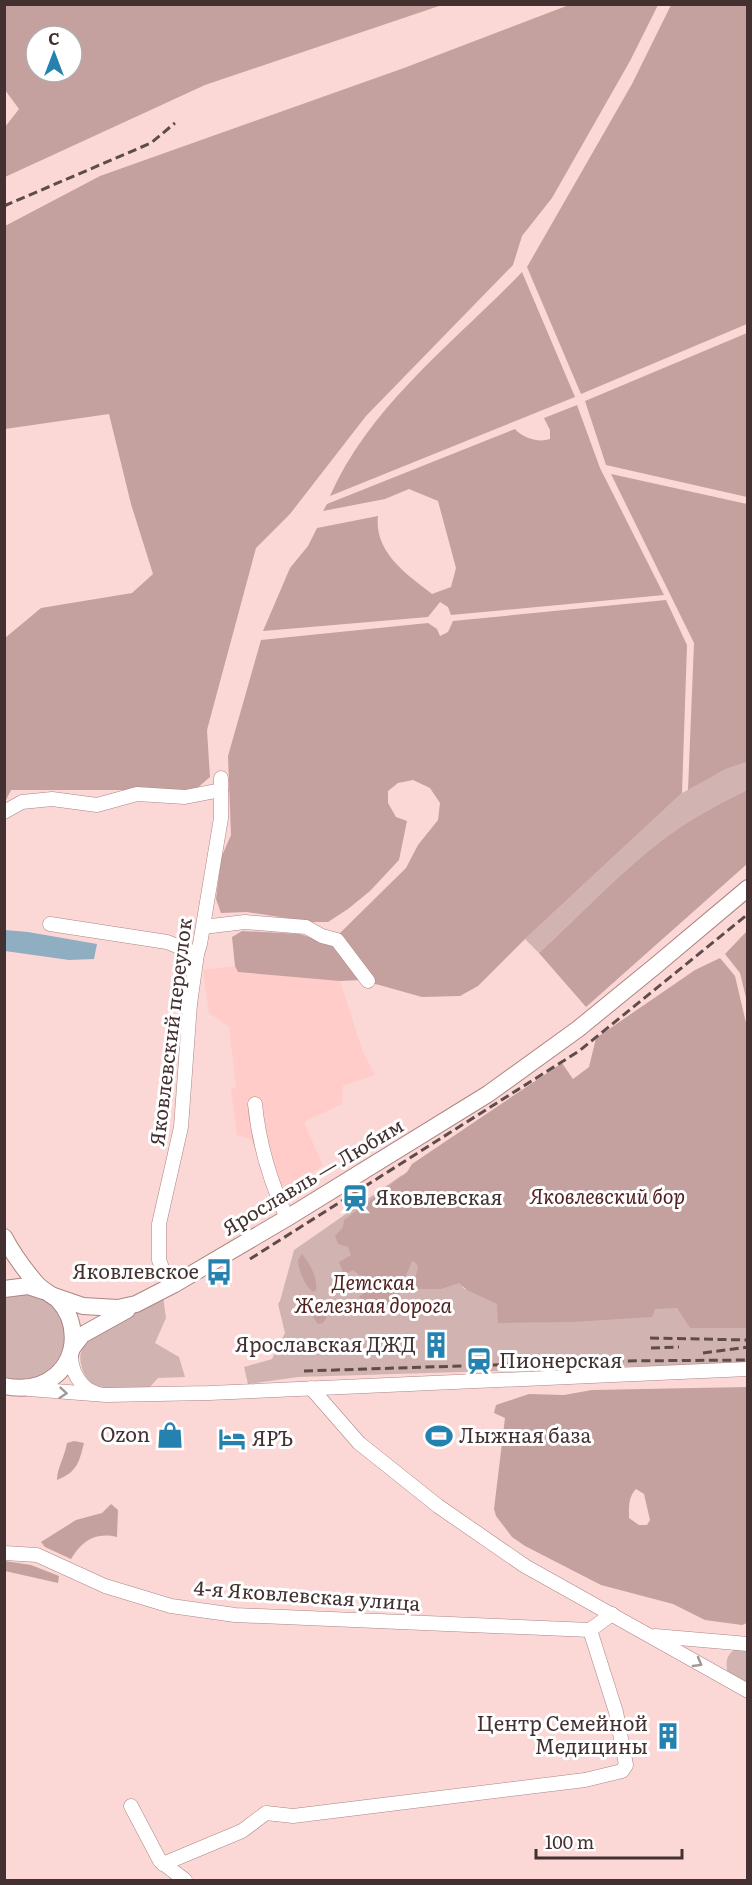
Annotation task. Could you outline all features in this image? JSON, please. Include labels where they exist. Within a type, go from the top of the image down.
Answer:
[{"type":"main road","name":"Ярославль — Любим","points":[[4,1289],[28,1286],[83,1306],[101,1308],[127,1307],[173,1286],[488,1094],[578,1029],[747,888]]},
{"type":"main road","points":[[4,1238],[26,1271],[63,1307],[71,1323],[71,1350]]},
{"type":"main road","points":[[11,1388],[40,1385],[55,1376],[66,1364],[71,1350],[82,1335],[147,1299]]},
{"type":"street","name":"Яковлевский переулок","points":[[4,812],[22,802],[52,799],[97,805],[137,794],[185,797],[221,784],[221,818],[190,1004],[181,1127],[159,1224],[159,1260],[173,1286]]},
{"type":"street","points":[[203,927],[245,922],[306,927],[322,936],[337,940],[368,981]]},
{"type":"street","points":[[51,924],[167,942],[197,954]]},
{"type":"street","points":[[255,1104],[261,1150],[274,1191],[287,1218]]},
{"type":"street","points":[[71,1350],[72,1365],[80,1382],[91,1392],[106,1395]]},
{"type":"street","points":[[11,1388],[106,1395],[747,1370]]},
{"type":"street","points":[[311,1388],[359,1443],[438,1506],[509,1556],[747,1691]]},
{"type":"street","name":"4-я Яковлевская улица","points":[[4,1553],[37,1556],[105,1586],[171,1606],[235,1615],[590,1630]]},
{"type":"street","points":[[164,1864],[242,1831],[266,1813],[293,1816],[585,1780],[622,1771],[626,1765],[616,1712],[590,1630],[612,1614]]},
{"type":"street","points":[[650,1635],[747,1644]]},
{"type":"street","points":[[131,1806],[160,1861],[185,1881]]},
{"type":"shaded area","points":[[235,966],[239,972],[340,981],[363,1052],[375,1075],[343,1086],[342,1104],[304,1122],[323,1166],[273,1196],[252,1140],[237,1135],[231,1090],[236,1087],[229,1027],[209,1013],[203,970]]},
{"type":"green space","points":[[5,4],[442,4],[205,85],[5,177],[5,127],[19,109],[5,90]]},
{"type":"green space","points":[[569,5],[658,5],[630,61],[552,198],[522,236],[513,265],[366,416],[290,514],[256,548],[207,730],[210,777],[195,790],[11,790],[5,802],[5,638],[41,608],[132,593],[153,574],[131,504],[109,414],[5,429],[5,226],[100,176],[404,68]]},
{"type":"green space","points":[[671,5],[747,5],[747,324],[581,394],[527,267],[632,84]]},
{"type":"green space","points":[[522,272],[575,397],[330,496],[367,432],[391,404],[416,376]]},
{"type":"green space","points":[[747,333],[747,497],[606,465],[585,401]]},
{"type":"green space","points":[[577,405],[600,468],[664,595],[451,615],[448,607],[440,602],[428,617],[263,631],[290,568],[308,546],[317,528],[378,516],[381,541],[386,551],[402,570],[432,594],[451,587],[456,568],[438,501],[409,489],[385,499],[323,511],[327,504],[515,429],[531,439],[550,439],[550,430],[544,418]]},
{"type":"green space","points":[[611,474],[747,504],[747,762],[726,769],[688,790],[694,643]]},
{"type":"green space","points":[[666,600],[687,645],[682,793],[525,939],[478,986],[460,996],[422,997],[372,983],[340,933],[406,868],[418,845],[438,820],[440,803],[430,788],[413,780],[398,783],[388,791],[388,803],[396,817],[407,821],[399,860],[370,891],[348,909],[328,922],[312,922],[247,912],[221,913],[216,899],[221,858],[231,835],[228,756],[261,640],[428,623],[437,629],[440,636],[448,632],[453,621]]},
{"type":"green space","points":[[747,762],[747,790],[703,813],[661,841],[539,953],[525,939],[682,793],[726,769]]},
{"type":"green space","points":[[747,790],[747,864],[586,1007],[539,953],[661,841],[703,813]]},
{"type":"green space","points":[[242,931],[300,934],[335,946],[361,980],[340,981],[238,972],[235,966],[232,937]]},
{"type":"green space","points":[[747,931],[747,1002],[740,973],[725,954]]},
{"type":"green space","name":"Яковлевский бор","points":[[720,958],[735,976],[747,1027],[747,1328],[690,1328],[677,1308],[655,1309],[652,1317],[572,1322],[498,1323],[497,1304],[467,1290],[459,1283],[441,1289],[412,1289],[418,1268],[412,1261],[396,1301],[382,1307],[367,1306],[359,1297],[372,1290],[377,1279],[359,1275],[353,1270],[344,1275],[339,1262],[351,1255],[348,1247],[338,1244],[335,1236],[343,1227],[344,1220],[407,1172],[412,1164],[562,1063],[573,1079],[589,1067],[596,1038],[695,970]]},
{"type":"green space","name":"Детская Железная дорога","points":[[402,1175],[416,1205],[464,1289],[679,1300],[690,1328],[747,1328],[747,1363],[298,1377],[248,1384],[244,1367],[272,1359],[285,1333],[278,1304],[294,1250]]},
{"type":"green space","points":[[302,1254],[315,1276],[316,1290],[313,1292],[305,1282],[300,1269],[298,1260]]},
{"type":"green space","points":[[26,1294],[44,1300],[57,1311],[64,1325],[65,1340],[61,1354],[52,1366],[40,1375],[24,1379],[5,1377],[5,1297]]},
{"type":"green space","points":[[163,1296],[166,1318],[155,1343],[179,1357],[185,1377],[158,1378],[150,1387],[131,1389],[110,1389],[93,1384],[82,1368],[80,1359],[82,1348],[90,1337]]},
{"type":"green space","points":[[321,1301],[333,1307],[323,1323],[318,1324],[313,1317]]},
{"type":"green space","points":[[747,1387],[747,1623],[742,1625],[705,1620],[673,1604],[601,1585],[525,1546],[512,1537],[496,1516],[494,1509],[505,1418],[494,1413],[496,1405],[529,1394],[564,1395],[592,1390]],"holes":[[[636,1489],[644,1494],[650,1520],[647,1525],[639,1525],[629,1518],[630,1503]]]},
{"type":"green space","points":[[74,1441],[84,1443],[79,1461],[69,1474],[57,1480],[67,1443]]},
{"type":"green space","points":[[111,1504],[118,1510],[117,1537],[102,1536],[90,1539],[71,1559],[45,1547],[41,1542],[76,1520],[102,1513]]},
{"type":"green space","points":[[5,1561],[31,1565],[59,1576],[58,1583],[5,1571]]},
{"type":"green space","points":[[736,1648],[747,1650],[747,1684],[728,1674],[727,1659]]},
{"type":"water","points":[[5,930],[97,944],[94,959],[69,960],[5,951]]},
{"type":"railway","points":[[4,206],[151,143],[175,123]]},
{"type":"railway","points":[[250,1259],[579,1051],[748,914]]},
{"type":"railway","points":[[650,1338],[748,1340]]},
{"type":"railway","points":[[651,1348],[679,1347]]},
{"type":"railway","points":[[703,1353],[748,1347]]},
{"type":"railway","points":[[304,1371],[616,1361],[748,1360]]},
{"type":"place","name":"Яковлевская","points":[[355,1198]]},
{"type":"place","name":"Яковлевское","points":[[219,1272]]},
{"type":"place","name":"Ярославская ДЖД","points":[[436,1345]]},
{"type":"place","name":"Пионерская","points":[[479,1361]]},
{"type":"place","name":"Ozon","points":[[170,1435]]},
{"type":"place","name":"Лыжная база","points":[[439,1436]]},
{"type":"place","name":"ЯРЪ","points":[[232,1439]]},
{"type":"place","name":"Центр Семейной Медицины","points":[[668,1736]]}]
